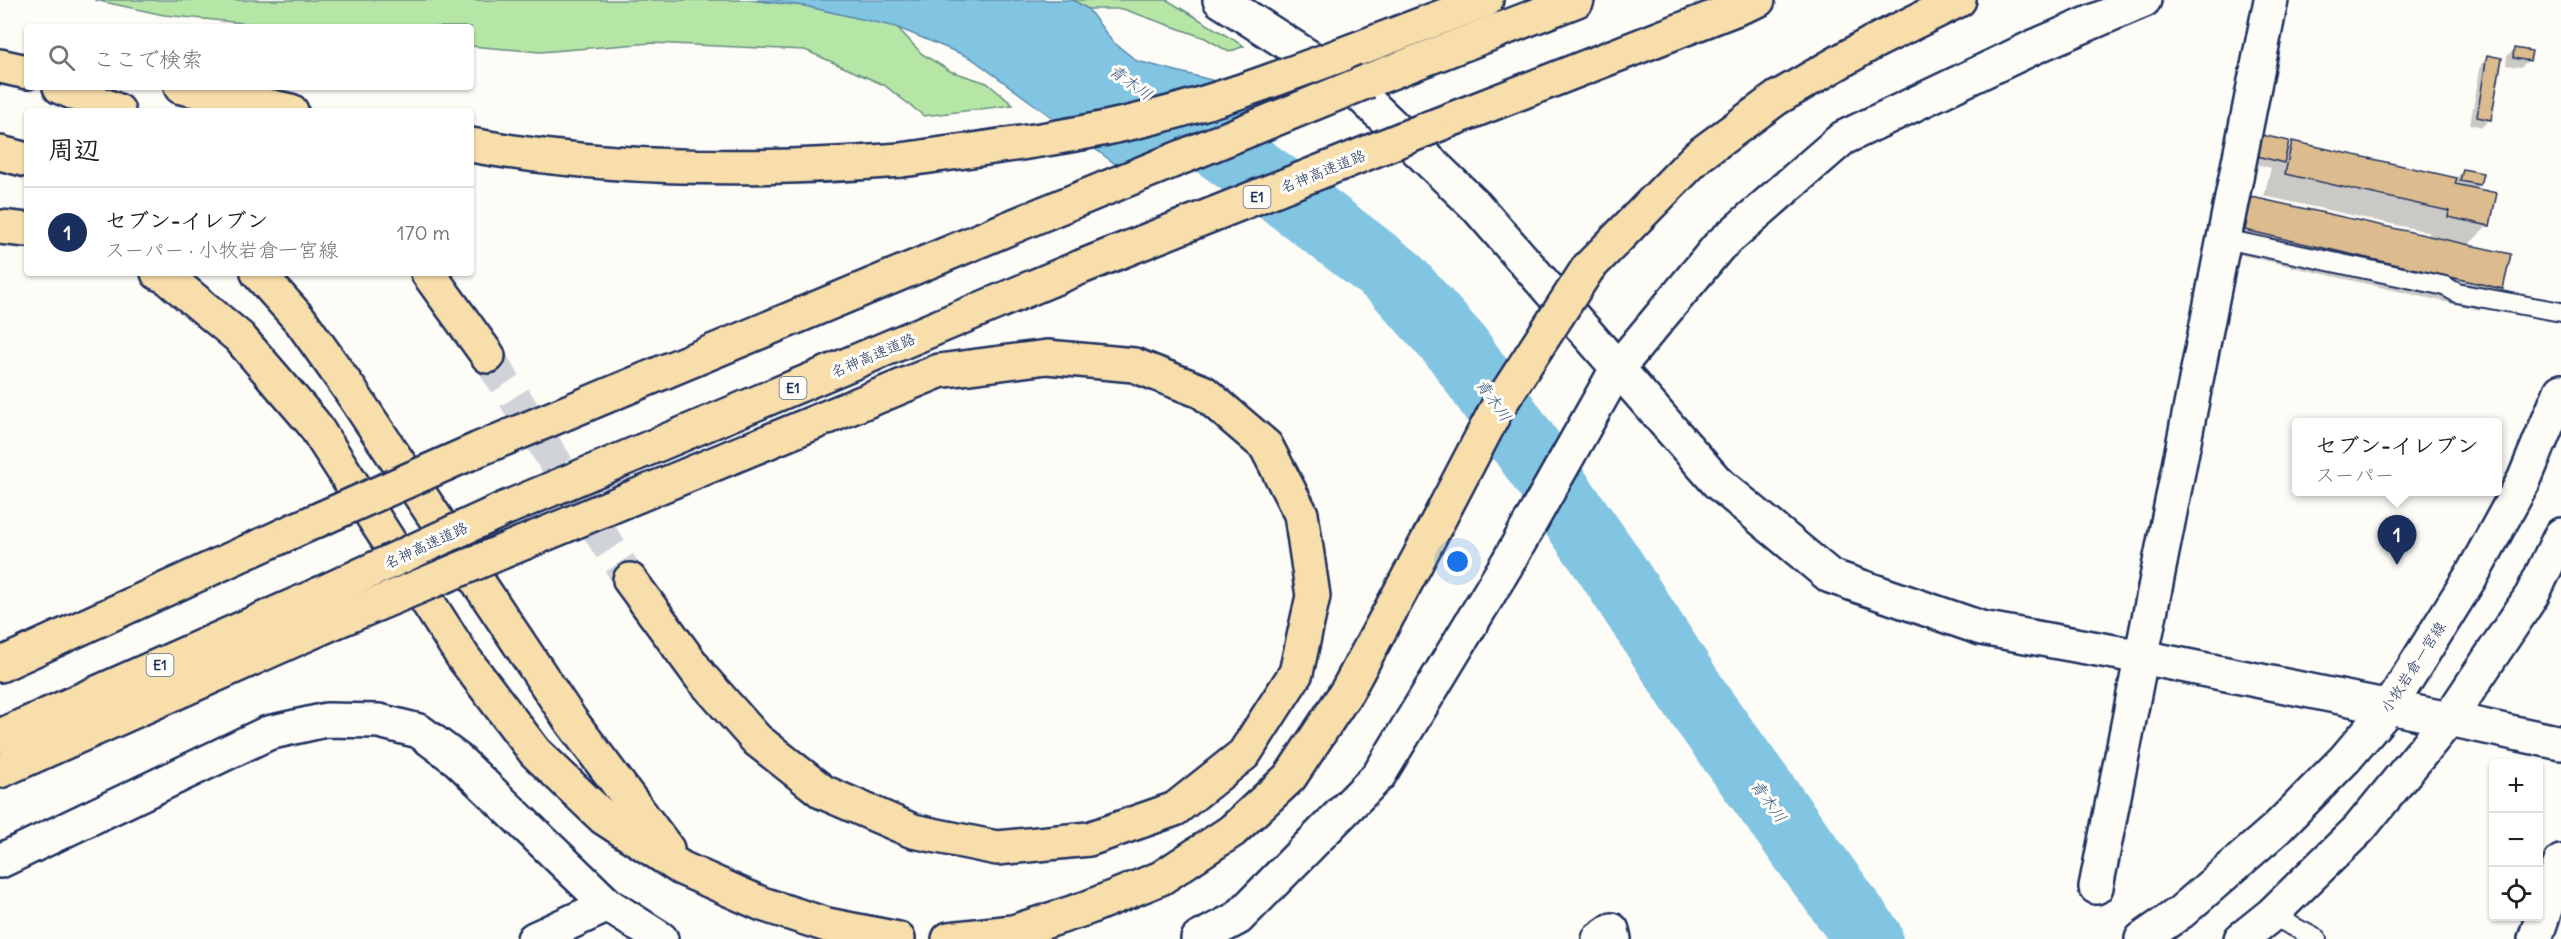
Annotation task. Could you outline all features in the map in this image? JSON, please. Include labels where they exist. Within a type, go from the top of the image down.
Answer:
[{"type":"highway","points":[[474,146],[528,155],[690,166],[806,167],[901,160],[1021,142],[1153,118],[1244,91],[1486,0]]},
{"type":"highway","points":[[0,664],[479,449],[1045,213],[1368,81],[1577,0]]},
{"type":"highway","name":"名神高速道路","points":[[0,736],[327,608],[504,509],[1081,267],[1758,0]]},
{"type":"highway","points":[[949,939],[1013,932],[1087,908],[1161,878],[1233,831],[1290,777],[1347,691],[1496,410],[1588,268],[1698,156],[1777,98],[1872,43],[1959,0]]},
{"type":"highway","points":[[0,66],[24,71]]},
{"type":"highway","points":[[67,90],[111,108]]},
{"type":"highway","points":[[195,90],[277,108]]},
{"type":"highway","points":[[0,153],[24,159]]},
{"type":"highway","points":[[0,227],[24,230]]},
{"type":"highway","points":[[165,276],[239,337],[313,423],[463,657],[535,752],[604,818],[681,868],[762,904],[827,925],[898,939]]},
{"type":"highway","points":[[261,276],[301,321],[348,387],[570,721],[681,868]]},
{"type":"highway","points":[[430,276],[488,356]]},
{"type":"highway","points":[[0,771],[327,608],[523,543],[939,371],[1047,357],[1134,365],[1203,392],[1266,446],[1301,514],[1313,596],[1296,673],[1244,754],[1175,809],[1089,839],[997,848],[913,831],[823,792],[757,740],[701,677],[630,580]]},
{"type":"street","points":[[1220,0],[1346,81],[1476,206],[1717,482],[1830,576],[1981,628],[2390,706],[2561,744]]},
{"type":"street","points":[[1198,939],[1238,918],[1379,775],[1507,564],[1617,369],[1719,246],[1843,138],[2036,46],[2144,0]]},
{"type":"street","points":[[2096,887],[2271,0]]},
{"type":"street","name":"小牧岩倉一宮線","points":[[2142,939],[2181,912],[2277,828],[2345,759],[2390,706],[2473,573],[2524,480],[2561,391]]},
{"type":"street","points":[[2241,939],[2271,915],[2359,829],[2449,719],[2532,595],[2561,535]]},
{"type":"street","points":[[0,861],[268,733],[326,720],[380,721],[419,732],[458,760],[608,905],[661,939]]},
{"type":"street","points":[[2535,939],[2561,862]]},
{"type":"street","points":[[534,939],[608,905]]},
{"type":"street","points":[[1599,939],[1612,930],[1614,939]]},
{"type":"lane","points":[[2224,239],[2445,286],[2457,293],[2561,312]]},
{"type":"lane","points":[[2271,915],[2317,939]]},
{"type":"green space","points":[[95,0],[751,0],[805,6],[897,27],[922,54],[950,71],[987,83],[1013,105],[924,116],[884,85],[805,50],[651,43],[540,52],[474,46],[474,24],[253,24],[164,15]]},
{"type":"green space","points":[[1073,0],[1167,0],[1244,46],[1229,52],[1205,38],[1123,9],[1088,9]]},
{"type":"water","points":[[751,0],[1073,0],[1088,9],[1112,41],[1137,61],[1219,82],[1280,101],[1118,166],[971,58],[896,27],[805,6]]},
{"type":"building","points":[[2514,48],[2532,51],[2530,61],[2513,58]]},
{"type":"building","points":[[2487,55],[2502,58],[2491,120],[2477,117]]},
{"type":"building","points":[[2262,135],[2289,141],[2284,163],[2257,156]]},
{"type":"building","points":[[2292,141],[2457,178],[2455,184],[2497,193],[2490,226],[2448,217],[2449,211],[2285,174]]},
{"type":"building","points":[[2463,169],[2483,173],[2480,185],[2460,181]]},
{"type":"building","points":[[2252,197],[2511,254],[2503,289],[2245,230]]},
{"type":"waterway","name":"青木川","points":[[1156,101],[1275,186],[1395,278],[1458,349],[1607,562],[1703,710],[1869,939]]},
{"type":"tunnel","points":[[488,356],[630,580]]},
{"type":"place","name":"セブン-イレブン","points":[[2397,565]]}]
